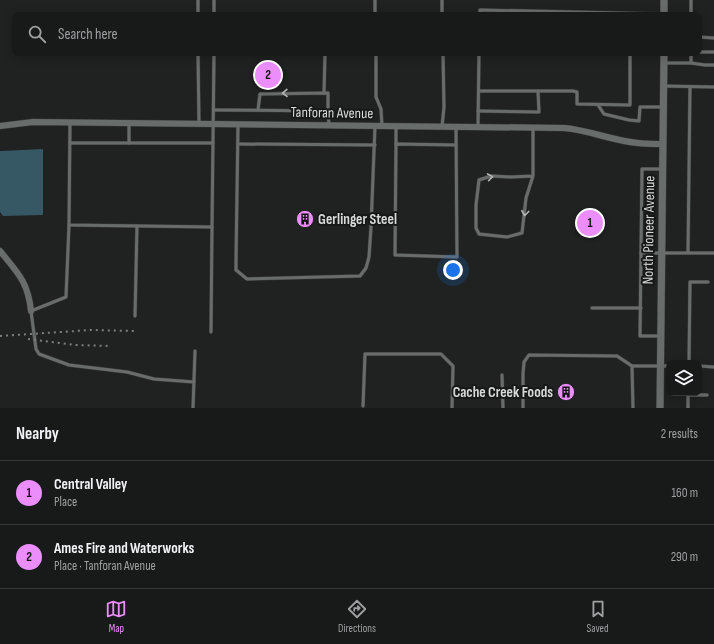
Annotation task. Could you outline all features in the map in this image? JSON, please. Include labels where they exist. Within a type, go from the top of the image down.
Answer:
[{"type":"street","points":[[664,0],[664,12]]},
{"type":"street","name":"North Pioneer Avenue","points":[[660,408],[664,56]]},
{"type":"street","name":"Tanforan Avenue","points":[[0,126],[33,122],[574,129],[638,144],[663,144]]},
{"type":"street","points":[[0,251],[21,277],[30,298],[31,311]]},
{"type":"lane","points":[[198,0],[198,12]]},
{"type":"lane","points":[[214,0],[214,12]]},
{"type":"lane","points":[[375,0],[375,12]]},
{"type":"lane","points":[[442,0],[442,12]]},
{"type":"lane","points":[[691,0],[691,12]]},
{"type":"lane","points":[[480,12],[480,10],[555,12]]},
{"type":"lane","points":[[702,38],[714,38]]},
{"type":"lane","points":[[702,52],[714,52]]},
{"type":"lane","points":[[198,56],[198,124]]},
{"type":"lane","points":[[211,332],[214,56]]},
{"type":"lane","points":[[324,93],[325,56]]},
{"type":"lane","points":[[238,125],[236,270],[247,279],[360,276],[366,268],[369,257],[375,145],[381,109],[376,97],[376,56]]},
{"type":"lane","points":[[442,127],[444,107],[443,56]]},
{"type":"lane","points":[[478,127],[479,56]]},
{"type":"lane","points":[[479,91],[573,91],[577,92],[578,104],[630,105],[630,56]]},
{"type":"lane","points":[[691,56],[691,63]]},
{"type":"lane","points":[[664,63],[714,65]]},
{"type":"lane","points":[[663,86],[714,87]]},
{"type":"lane","points":[[688,253],[690,87]]},
{"type":"lane","points":[[478,111],[539,112],[538,91]]},
{"type":"lane","points":[[258,110],[260,94],[328,93],[329,126]]},
{"type":"lane","points":[[598,104],[604,114],[639,121],[640,107],[663,106]]},
{"type":"lane","points":[[214,110],[328,111]]},
{"type":"lane","points":[[70,123],[69,225],[66,297],[31,311],[36,349],[39,354],[69,365],[127,372],[154,379],[194,382]]},
{"type":"lane","points":[[129,123],[129,143]]},
{"type":"lane","points":[[396,126],[395,255],[456,257],[456,127]]},
{"type":"lane","points":[[533,128],[533,176],[526,198],[522,233],[507,237],[479,234],[476,228],[476,205],[479,180],[491,176],[533,176]]},
{"type":"lane","points":[[70,144],[213,143]]},
{"type":"lane","points":[[238,144],[375,145]]},
{"type":"lane","points":[[396,144],[456,145]]},
{"type":"lane","points":[[661,336],[640,336],[642,169],[662,169]]},
{"type":"lane","points":[[69,225],[212,226]]},
{"type":"lane","points":[[135,316],[137,226]]},
{"type":"lane","points":[[641,253],[714,253]]},
{"type":"lane","points":[[689,360],[690,282],[708,282]]},
{"type":"lane","points":[[592,308],[641,308]]},
{"type":"lane","points":[[193,408],[195,351]]},
{"type":"lane","points":[[363,406],[364,354],[441,354],[453,366],[452,408]]},
{"type":"lane","points":[[523,408],[524,362],[529,355],[617,356],[632,366],[666,366]]},
{"type":"lane","points":[[632,366],[633,408]]},
{"type":"lane","points":[[702,366],[714,367]]},
{"type":"lane","points":[[502,375],[503,408]]},
{"type":"lane","points":[[702,395],[707,396]]},
{"type":"lane","points":[[688,396],[688,408]]},
{"type":"water","points":[[43,149],[43,215],[3,216],[0,212],[0,151]]},
{"type":"railway","points":[[0,336],[91,330],[135,331]]},
{"type":"railway","points":[[28,339],[75,345],[110,346]]},
{"type":"place","name":"Ames Fire and Waterworks","points":[[268,75]]},
{"type":"place","name":"Gerlinger Steel","points":[[305,219]]},
{"type":"place","name":"Central Valley","points":[[590,223]]},
{"type":"place","name":"Cache Creek Foods","points":[[566,392]]}]
